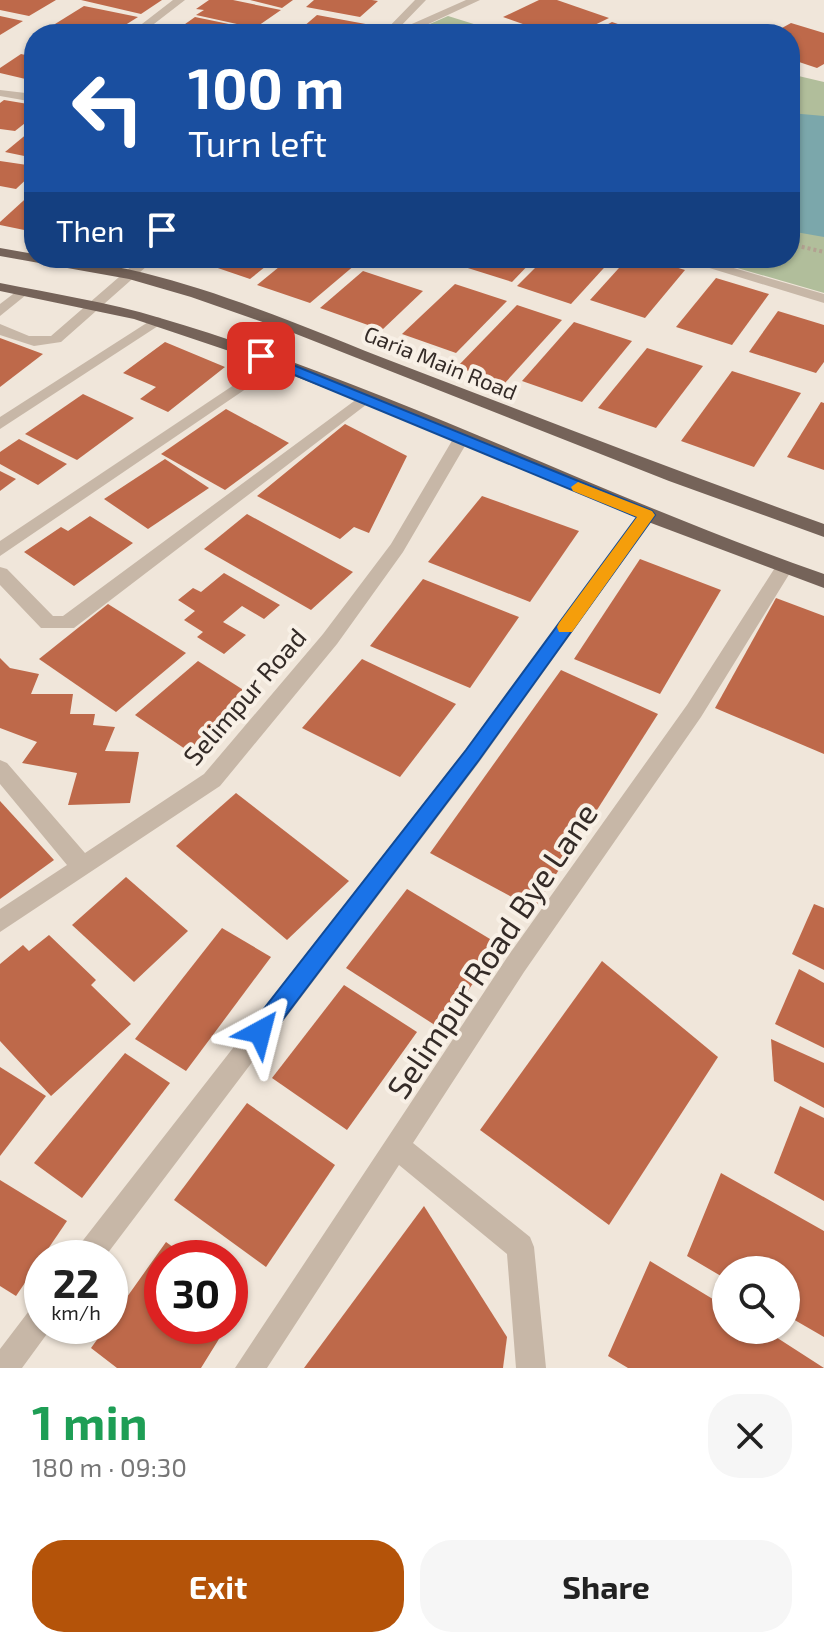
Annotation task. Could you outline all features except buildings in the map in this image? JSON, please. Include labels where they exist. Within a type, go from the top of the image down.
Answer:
[{"type":"main road","name":"Garia Main Road","points":[[0,252],[24,256]]},
{"type":"main road","name":"Garia Main Road","points":[[91,268],[131,275],[296,329],[675,477],[824,531]]},
{"type":"main road","points":[[1,289],[156,321],[276,362],[647,515],[824,581]]},
{"type":"street","points":[[148,24],[180,0]]},
{"type":"street","points":[[397,24],[421,0]]},
{"type":"street","points":[[421,24],[475,0]]},
{"type":"street","points":[[0,93],[24,97]]},
{"type":"street","points":[[0,328],[21,339],[44,343],[68,332],[138,268]]},
{"type":"street","points":[[718,268],[824,299]]},
{"type":"street","points":[[0,312],[21,292]]},
{"type":"street","points":[[0,424],[156,321]]},
{"type":"street","points":[[0,550],[276,362]]},
{"type":"street","points":[[0,574],[48,623],[67,623],[365,398]]},
{"type":"street","name":"Selimpur Road","points":[[0,922],[212,780],[330,639],[397,548],[461,439]]},
{"type":"street","points":[[101,1240],[473,755],[647,515]]},
{"type":"street","name":"Selimpur Road Bye Lane","points":[[250,1368],[516,964],[694,711],[784,568]]},
{"type":"street","points":[[0,769],[83,867]]},
{"type":"street","points":[[396,1146],[520,1247],[531,1368]]},
{"type":"street","points":[[4,1368],[24,1341]]},
{"type":"path","points":[[800,246],[824,252]]},
{"type":"green space","points":[[448,16],[474,24],[430,24]]},
{"type":"green space","points":[[800,76],[824,82],[824,293],[738,268],[800,268]]},
{"type":"water","points":[[800,114],[824,116],[824,237],[800,233]]},
{"type":"slow traffic","points":[[565,627],[647,515],[578,487]]},
{"type":"route","points":[[260,1032],[473,755],[647,515],[261,356]]}]
